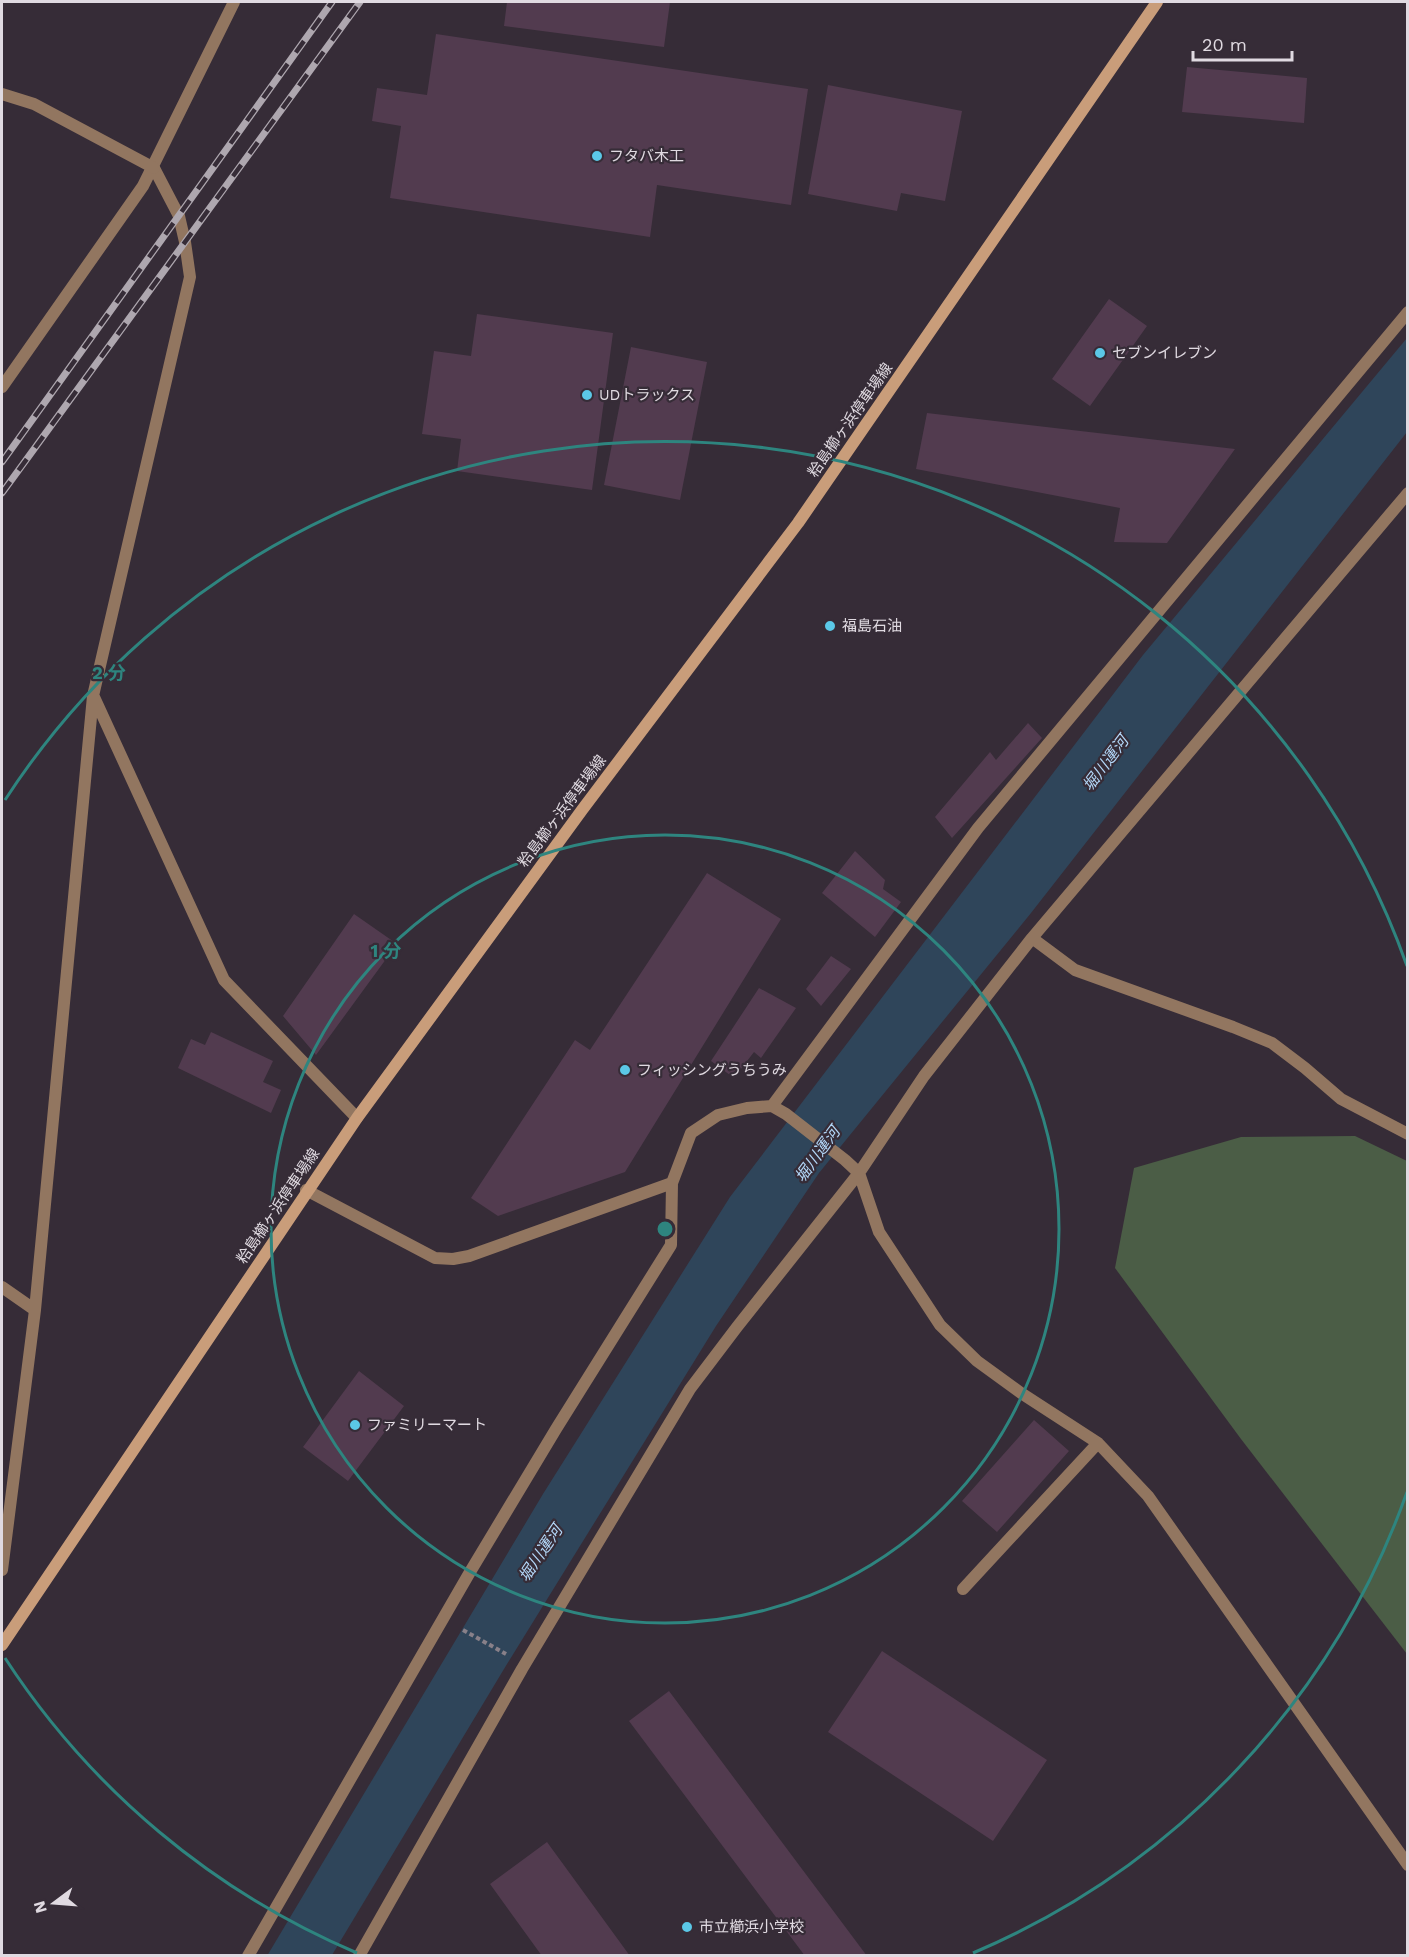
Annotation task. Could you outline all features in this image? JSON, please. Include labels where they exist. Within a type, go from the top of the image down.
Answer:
[{"type":"main road","name":"粭島櫛ヶ浜停車場線","points":[[2,1646],[306,1190],[582,810],[798,523],[1157,2]]},
{"type":"street","points":[[2,387],[154,168],[234,2]]},
{"type":"street","points":[[2,93],[34,104],[154,168],[178,216],[185,242],[190,277],[93,696],[35,1310],[2,1570]]},
{"type":"street","points":[[772,1106],[978,828],[1407,312]]},
{"type":"street","points":[[359,1956],[522,1669],[690,1389],[859,1173],[924,1076],[1032,938],[1407,493]]},
{"type":"street","points":[[93,696],[224,980],[357,1118]]},
{"type":"street","points":[[1032,938],[1075,970],[1272,1043],[1341,1099],[1407,1134]]},
{"type":"street","points":[[248,1956],[470,1572],[671,1245],[672,1183],[691,1133],[718,1115],[747,1108],[772,1106],[786,1114],[859,1173],[879,1232],[940,1325],[977,1361],[1020,1394],[1098,1443],[1148,1496],[1407,1865]]},
{"type":"street","points":[[306,1190],[435,1258],[453,1259],[469,1256],[672,1183]]},
{"type":"street","points":[[2,1287],[35,1310]]},
{"type":"street","points":[[963,1588],[1098,1443]]},
{"type":"path","points":[[458,1626],[514,1659]]},
{"type":"green space","points":[[1355,1136],[1407,1161],[1407,1654],[1241,1439],[1115,1268],[1134,1168],[1241,1137]]},
{"type":"water","name":"堀川運河","points":[[1407,338],[1407,432],[1031,913],[819,1173],[716,1326],[507,1664],[332,1955],[267,1956],[543,1494],[730,1197],[1143,655]]},
{"type":"building","points":[[507,2],[670,2],[664,47],[504,26]]},
{"type":"building","name":"フタバ木工","points":[[436,34],[808,89],[791,205],[657,185],[650,237],[390,198],[401,126],[372,121],[377,88],[427,95]]},
{"type":"building","points":[[1187,67],[1307,78],[1304,123],[1182,112]]},
{"type":"building","points":[[828,85],[962,111],[945,201],[901,193],[897,211],[808,194]]},
{"type":"building","points":[[1109,299],[1147,326],[1090,406],[1052,379]]},
{"type":"building","points":[[477,314],[613,333],[592,490],[457,471],[461,439],[422,434],[434,351],[471,356]]},
{"type":"building","points":[[631,347],[707,362],[680,500],[604,485]]},
{"type":"building","points":[[927,413],[1235,449],[1167,543],[1114,542],[1120,508],[916,469]]},
{"type":"building","points":[[1028,723],[1042,738],[952,838],[935,817],[990,752],[996,760]]},
{"type":"building","points":[[855,851],[885,880],[883,889],[901,902],[875,937],[822,893]]},
{"type":"building","points":[[707,873],[781,919],[625,1172],[498,1216],[471,1198],[575,1040],[590,1050]]},
{"type":"building","points":[[354,914],[397,944],[316,1055],[283,1016]]},
{"type":"building","points":[[831,956],[851,969],[821,1006],[806,989]]},
{"type":"building","points":[[759,988],[796,1008],[761,1058],[754,1052],[734,1078],[711,1061]]},
{"type":"building","points":[[211,1032],[273,1061],[263,1082],[281,1090],[271,1113],[178,1068],[191,1039],[205,1045]]},
{"type":"building","points":[[359,1371],[404,1406],[348,1481],[303,1447]]},
{"type":"building","points":[[1034,1420],[1069,1451],[997,1532],[962,1501]]},
{"type":"building","points":[[882,1651],[1047,1760],[993,1841],[828,1732]]},
{"type":"building","points":[[669,1691],[867,1956],[805,1956],[629,1721]]},
{"type":"building","points":[[547,1842],[630,1956],[542,1956],[490,1884]]},
{"type":"railway","points":[[2,462],[332,2]]},
{"type":"railway","points":[[2,493],[360,2]]},
{"type":"place","name":"フタバ木工","points":[[597,156]]},
{"type":"place","name":"セブンイレブン","points":[[1100,353]]},
{"type":"place","name":"UDトラックス","points":[[587,395]]},
{"type":"place","name":"福島石油","points":[[830,626]]},
{"type":"place","name":"フィッシングうちうみ","points":[[625,1070]]},
{"type":"place","name":"ファミリーマート","points":[[355,1425]]},
{"type":"place","name":"市立櫛浜小学校","points":[[687,1927]]}]
